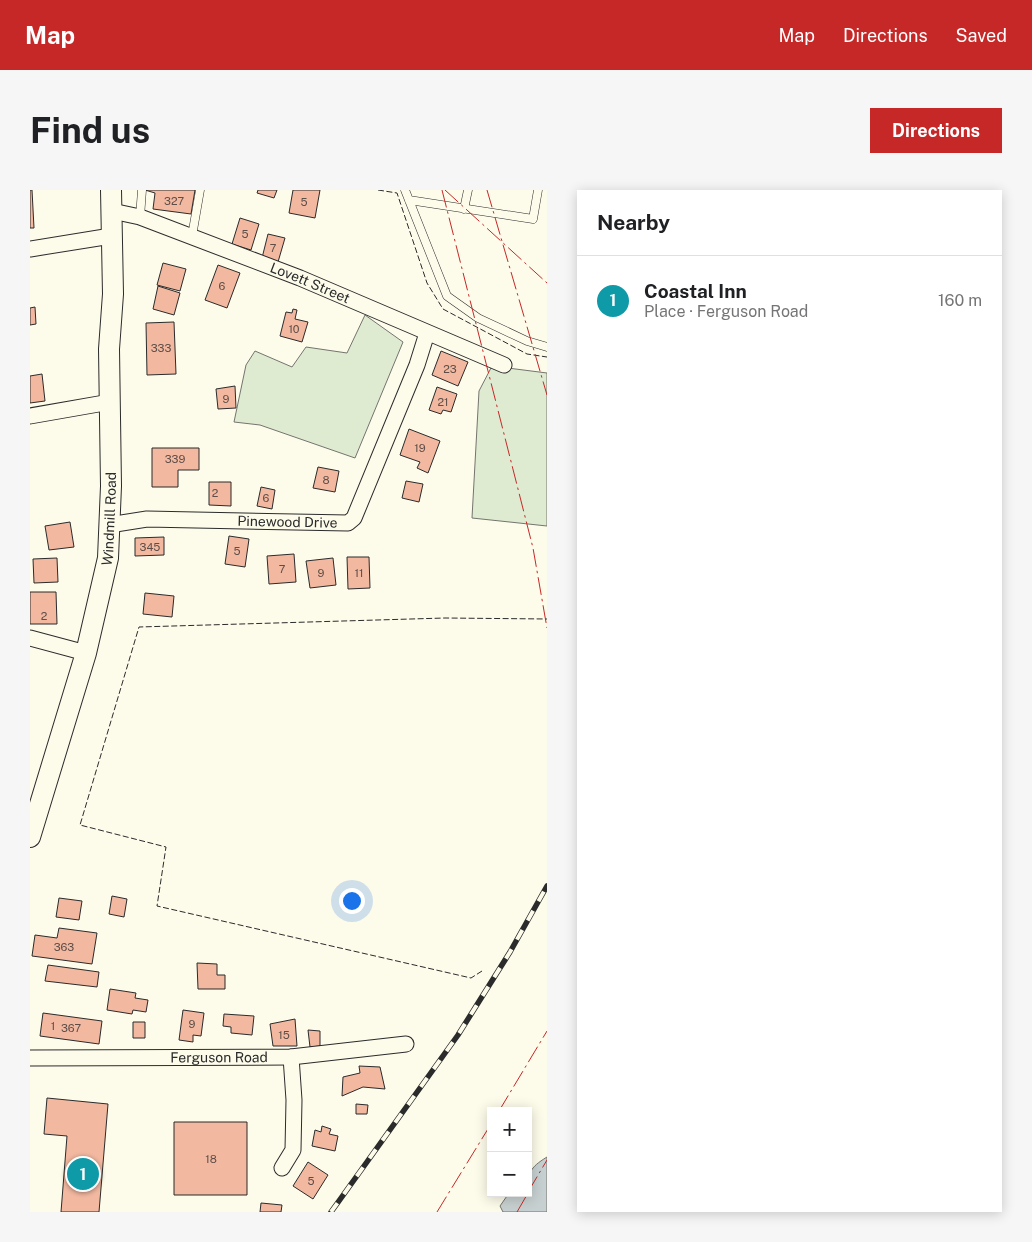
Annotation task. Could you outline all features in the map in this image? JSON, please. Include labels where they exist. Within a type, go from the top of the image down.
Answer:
[{"type":"main road","name":"Windmill Road","points":[[30,837],[34,807],[86,654],[108,558],[111,486],[109,349],[113,294],[110,190]]},
{"type":"street","name":"Lovett Street","points":[[112,211],[140,217],[300,278],[504,365]]},
{"type":"street","points":[[30,249],[111,236]]},
{"type":"street","name":"Pinewood Drive","points":[[109,525],[147,519],[348,523],[354,518],[417,365],[427,333]]},
{"type":"street","points":[[30,416],[110,402]]},
{"type":"street","points":[[30,638],[86,654]]},
{"type":"street","name":"Ferguson Road","points":[[30,1058],[291,1058],[406,1044]]},
{"type":"street","points":[[282,1168],[293,1150],[294,1100],[291,1058]]},
{"type":"lane","points":[[140,217],[142,190]]},
{"type":"lane","points":[[192,236],[200,190]]},
{"type":"lane","points":[[405,190],[447,296],[478,318],[527,341],[547,347]]},
{"type":"lane","points":[[464,209],[468,190]]},
{"type":"lane","points":[[409,200],[533,219],[538,190]]},
{"type":"green space","points":[[365,315],[403,342],[355,458],[260,425],[234,422],[246,365],[255,351],[292,367],[306,347],[347,353]]},
{"type":"green space","points":[[492,366],[547,373],[547,526],[472,518],[479,391]]},
{"type":"shaded area","points":[[547,1157],[547,1212],[503,1212],[500,1206],[506,1197],[532,1197],[532,1170],[536,1164]]},
{"type":"building","points":[[30,190],[32,190],[34,228],[30,228]]},
{"type":"building","points":[[145,190],[195,190],[191,214],[153,209],[155,193]]},
{"type":"building","points":[[258,190],[277,190],[274,198],[257,193]]},
{"type":"building","points":[[293,190],[320,190],[315,218],[289,213]]},
{"type":"building","points":[[240,218],[259,224],[251,250],[232,244]]},
{"type":"building","points":[[268,234],[285,238],[278,262],[262,258]]},
{"type":"building","points":[[163,263],[186,269],[180,291],[157,285]]},
{"type":"building","points":[[218,265],[240,273],[227,308],[205,300]]},
{"type":"building","points":[[158,286],[180,293],[174,315],[153,309]]},
{"type":"building","points":[[35,307],[36,324],[30,325],[30,308]]},
{"type":"building","points":[[293,309],[297,310],[295,319],[308,322],[302,342],[280,336],[286,312],[292,313]]},
{"type":"building","points":[[174,322],[176,374],[147,375],[146,323]]},
{"type":"building","points":[[441,351],[468,362],[458,386],[432,375]]},
{"type":"building","points":[[42,374],[45,401],[30,403],[30,376]]},
{"type":"building","points":[[235,386],[236,408],[218,409],[216,389]]},
{"type":"building","points":[[437,387],[457,394],[451,412],[443,410],[441,414],[429,410]]},
{"type":"building","points":[[409,429],[440,441],[428,473],[417,468],[420,462],[400,455]]},
{"type":"building","points":[[152,448],[199,448],[199,470],[178,470],[178,487],[152,487]]},
{"type":"building","points":[[318,467],[339,471],[335,492],[313,488]]},
{"type":"building","points":[[406,481],[423,484],[419,502],[402,498]]},
{"type":"building","points":[[209,482],[231,482],[231,506],[209,505]]},
{"type":"building","points":[[261,487],[275,490],[272,509],[257,506]]},
{"type":"building","points":[[70,522],[74,547],[49,550],[45,526]]},
{"type":"building","points":[[229,536],[249,539],[245,567],[225,564]]},
{"type":"building","points":[[164,537],[164,555],[135,556],[135,538]]},
{"type":"building","points":[[294,554],[296,582],[269,584],[267,556]]},
{"type":"building","points":[[347,557],[369,557],[370,588],[348,589]]},
{"type":"building","points":[[57,558],[58,582],[34,583],[33,559]]},
{"type":"building","points":[[333,558],[336,585],[310,588],[306,561]]},
{"type":"building","points":[[30,592],[56,592],[57,624],[30,624]]},
{"type":"building","points":[[145,593],[174,596],[172,617],[143,614]]},
{"type":"building","points":[[112,896],[127,899],[124,917],[109,914]]},
{"type":"building","points":[[59,898],[82,901],[79,920],[56,917]]},
{"type":"building","points":[[59,928],[97,933],[92,964],[32,956],[35,935],[57,938]]},
{"type":"building","points":[[197,963],[217,964],[217,975],[225,975],[225,989],[198,989]]},
{"type":"building","points":[[48,965],[99,972],[97,987],[45,981]]},
{"type":"building","points":[[110,989],[136,993],[135,998],[148,1000],[146,1012],[133,1010],[132,1014],[107,1010]]},
{"type":"building","points":[[183,1010],[204,1013],[201,1036],[193,1035],[193,1042],[179,1040]]},
{"type":"building","points":[[43,1013],[102,1021],[99,1044],[40,1036]]},
{"type":"building","points":[[224,1014],[254,1016],[252,1035],[231,1033],[231,1027],[223,1026]]},
{"type":"building","points":[[295,1019],[297,1046],[273,1046],[270,1024]]},
{"type":"building","points":[[133,1022],[145,1022],[145,1038],[133,1038]]},
{"type":"building","points":[[308,1030],[320,1031],[320,1046],[310,1047]]},
{"type":"building","points":[[359,1066],[380,1067],[385,1089],[363,1087],[342,1096],[343,1077],[360,1073]]},
{"type":"building","points":[[47,1098],[108,1104],[99,1212],[61,1212],[67,1136],[44,1134]]},
{"type":"building","points":[[356,1104],[368,1105],[367,1114],[356,1114]]},
{"type":"building","points":[[174,1122],[247,1122],[247,1195],[174,1195]]},
{"type":"building","points":[[322,1126],[331,1129],[329,1134],[338,1136],[335,1151],[312,1146],[315,1130],[321,1132]]},
{"type":"building","points":[[308,1162],[328,1175],[313,1199],[293,1186]]},
{"type":"building","points":[[261,1203],[282,1205],[281,1212],[260,1212]]},
{"type":"railway","points":[[331,1212],[458,1035],[510,952],[547,886]]},
{"type":"fence","points":[[378,190],[397,193],[427,283],[443,309],[527,354],[547,357]]},
{"type":"fence","points":[[482,971],[471,978],[157,906],[166,847],[80,825],[139,627],[445,618],[547,619]]},
{"type":"power","points":[[442,190],[533,548],[547,628]]},
{"type":"power","points":[[445,190],[547,283]]},
{"type":"power","points":[[487,190],[547,395]]},
{"type":"power","points":[[501,1107],[547,1031]]},
{"type":"power","points":[[437,1212],[487,1131]]},
{"type":"power","points":[[532,1185],[547,1160]]},
{"type":"power","points":[[517,1212],[526,1197]]},
{"type":"place","name":"Coastal Inn","points":[[83,1174]]}]
